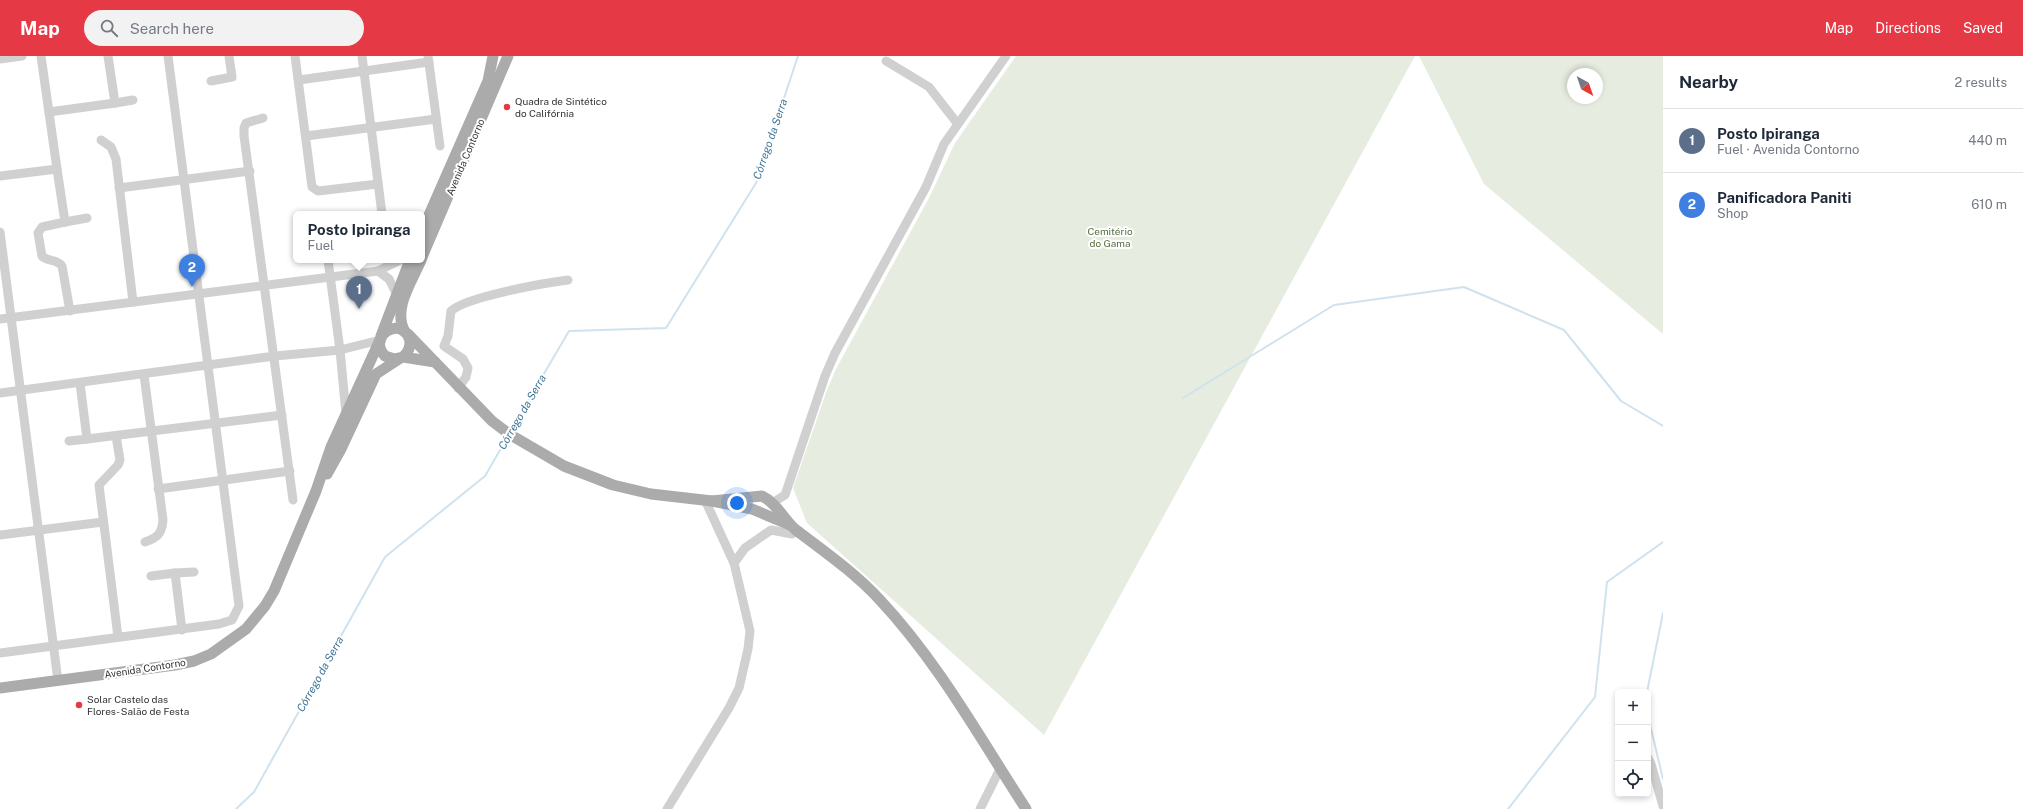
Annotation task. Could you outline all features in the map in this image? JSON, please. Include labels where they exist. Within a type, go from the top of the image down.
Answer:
[{"type":"main road","name":"Avenida Contorno","points":[[425,224],[488,81],[493,56]]},
{"type":"main road","name":"Avenida Contorno","points":[[425,250],[508,56]]},
{"type":"main road","name":"Avenida Contorno","points":[[0,688],[175,665],[211,654],[246,629],[265,606],[274,591],[316,491],[331,447],[380,338],[409,263]]},
{"type":"main road","name":"Avenida Contorno","points":[[406,333],[402,325],[400,313],[419,263]]},
{"type":"main road","points":[[435,362],[401,358],[394,359],[385,356],[380,349],[380,338],[392,328],[397,328],[406,333],[435,362],[458,388],[492,421],[509,434],[564,466],[613,485],[651,494],[709,500],[757,512],[794,528]]},
{"type":"main road","points":[[401,358],[410,349],[410,339],[406,333]]},
{"type":"main road","name":"Avenida Contorno","points":[[316,491],[341,449],[376,374],[401,358]]},
{"type":"main road","points":[[709,500],[762,496],[772,503],[794,528],[854,575],[879,599],[900,623],[939,674],[1026,809]]},
{"type":"main road","points":[[757,497],[751,501],[757,512]]},
{"type":"main road","points":[[757,512],[768,510],[772,503]]},
{"type":"street","points":[[0,59],[22,56]]},
{"type":"street","points":[[41,56],[65,222]]},
{"type":"street","points":[[108,56],[115,103]]},
{"type":"street","points":[[0,652],[182,630],[227,622],[235,616],[239,606],[217,422],[168,56]]},
{"type":"street","points":[[211,81],[232,77],[229,56]]},
{"type":"street","points":[[295,56],[312,187],[315,190],[378,184]]},
{"type":"street","points":[[362,56],[382,211]]},
{"type":"street","points":[[772,503],[785,494],[825,376],[835,353],[926,187],[944,144],[957,123],[1006,56]]},
{"type":"street","points":[[299,80],[365,72],[429,59],[440,146]]},
{"type":"street","points":[[886,61],[929,87],[957,123]]},
{"type":"street","points":[[49,112],[133,100]]},
{"type":"street","points":[[263,118],[246,123],[244,128],[293,500]]},
{"type":"street","points":[[306,136],[436,119]]},
{"type":"street","points":[[101,140],[108,144],[113,151],[133,302]]},
{"type":"street","points":[[0,176],[57,170]]},
{"type":"street","points":[[119,188],[250,171]]},
{"type":"street","points":[[70,311],[62,266],[60,263],[46,260],[42,256],[38,233],[42,227],[87,218]]},
{"type":"street","points":[[0,232],[52,646],[58,681]]},
{"type":"street","points":[[329,263],[340,350],[346,415]]},
{"type":"street","points":[[379,271],[380,263]]},
{"type":"street","points":[[0,319],[70,311],[265,284],[379,271],[394,263]]},
{"type":"street","points":[[379,271],[389,279],[396,293]]},
{"type":"street","points":[[458,388],[466,377],[468,368],[463,359],[445,348],[451,311],[459,306],[487,297],[551,282],[568,280]]},
{"type":"street","points":[[0,393],[144,375],[275,356],[340,350],[380,338]]},
{"type":"street","points":[[144,375],[162,529],[155,539],[145,542]]},
{"type":"street","points":[[80,383],[87,439]]},
{"type":"street","points":[[69,441],[282,415]]},
{"type":"street","points":[[116,436],[120,460],[118,465],[99,485],[118,637]]},
{"type":"street","points":[[158,489],[290,471]]},
{"type":"street","points":[[668,809],[729,708],[739,688],[744,669],[750,632],[734,564],[709,500]]},
{"type":"street","points":[[0,535],[103,522]]},
{"type":"street","points":[[734,564],[745,548],[772,530],[792,534],[794,528]]},
{"type":"street","points":[[151,576],[194,572]]},
{"type":"street","points":[[175,573],[182,630]]},
{"type":"street","points":[[1650,761],[1663,806]]},
{"type":"street","points":[[980,809],[1000,769]]},
{"type":"green space","name":"Cemitério do Gama","points":[[1016,56],[1415,56],[1044,735],[807,523],[793,488],[827,390],[836,369],[929,198],[955,143]]},
{"type":"green space","points":[[1419,56],[1663,56],[1663,334],[1484,184]]},
{"type":"waterway","name":"Córrego da Serra","points":[[511,430],[569,331],[666,328],[756,183],[798,56]]},
{"type":"waterway","points":[[1183,398],[1334,305],[1464,287],[1564,330],[1621,401],[1663,426]]},
{"type":"waterway","name":"Córrego da Serra","points":[[236,809],[254,792],[385,557],[485,476],[507,438]]},
{"type":"waterway","points":[[1508,809],[1595,697],[1607,582],[1663,542]]},
{"type":"waterway","points":[[1648,689],[1663,613]]},
{"type":"waterway","points":[[1650,725],[1663,779]]},
{"type":"place","name":"Quadra de Sintético do Califórnia","points":[[507,107]]},
{"type":"place","name":"Panificadora Paniti","points":[[192,287]]},
{"type":"place","name":"Posto Ipiranga","points":[[359,309]]},
{"type":"place","name":"Solar Castelo das Flores- Salão de Festa","points":[[79,705]]}]
